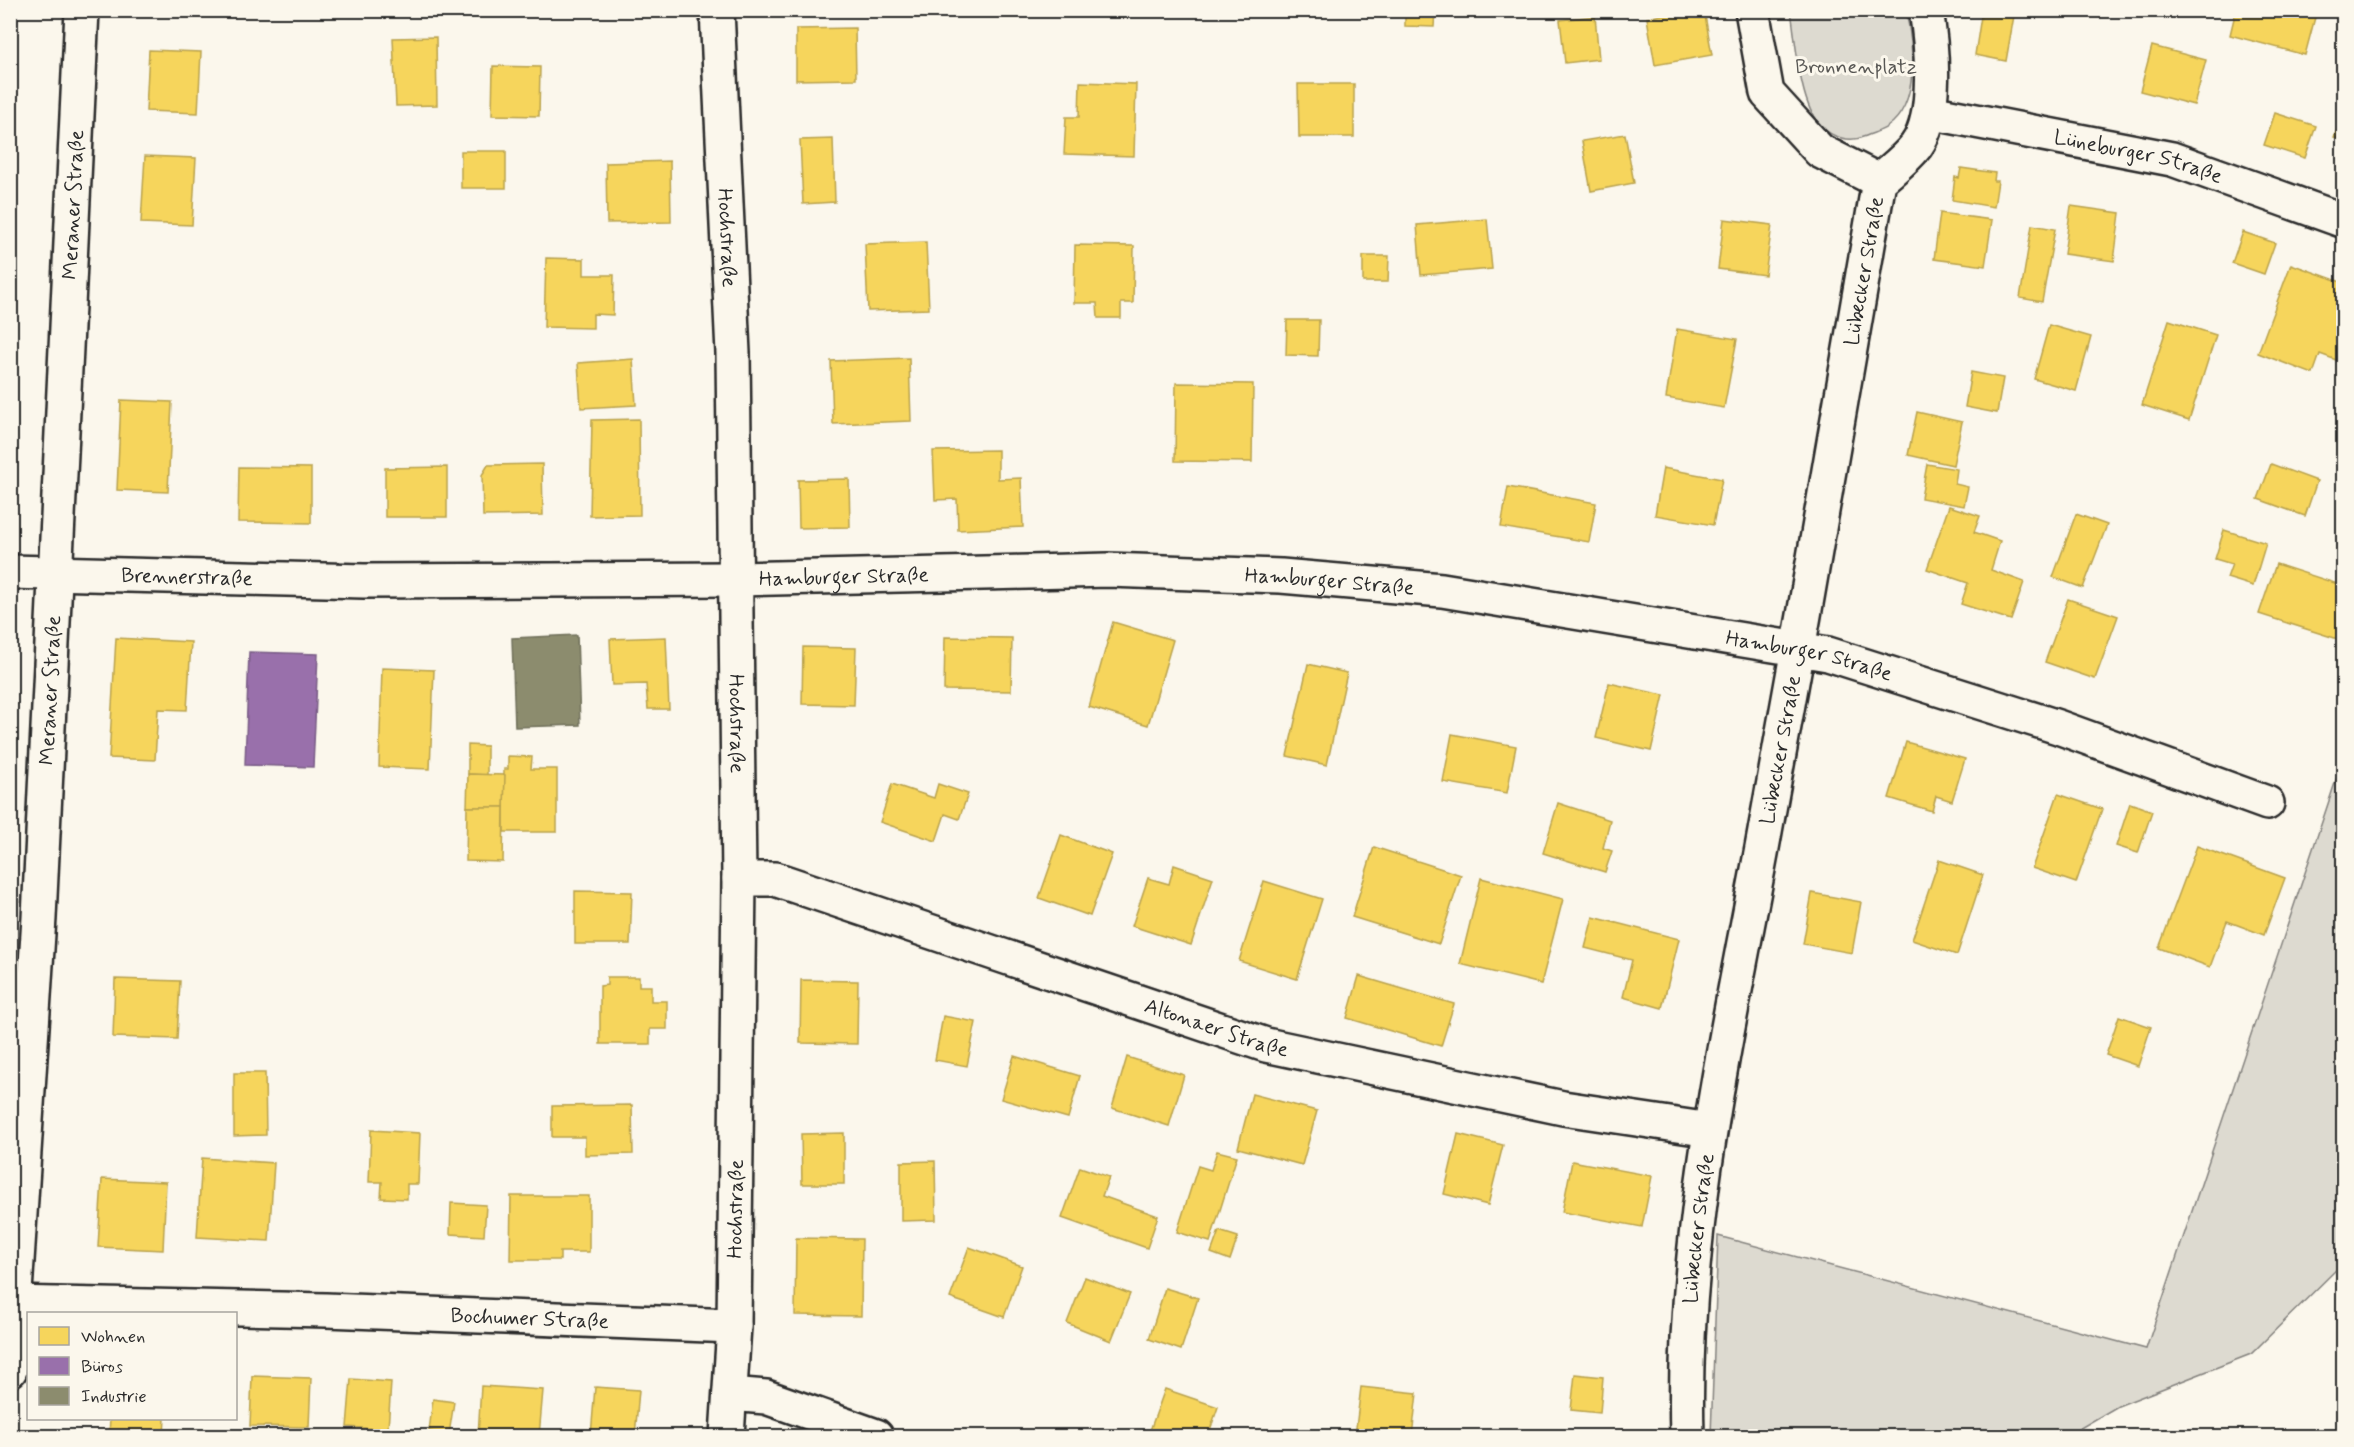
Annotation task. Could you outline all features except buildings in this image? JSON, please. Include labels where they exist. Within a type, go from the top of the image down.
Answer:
[{"type":"street","name":"Meraner Straße","points":[[10,1370],[39,918],[82,10]]},
{"type":"street","name":"Hochstraße","points":[[717,10],[733,353],[739,879],[734,1326],[727,1437]]},
{"type":"street","points":[[1752,10],[1767,93],[1820,151],[1879,182]]},
{"type":"street","name":"Lübecker Straße","points":[[1687,1437],[1686,1391],[1694,1259],[1710,1130],[1799,648],[1879,182],[1917,146],[1929,112],[1931,38],[1926,10]]},
{"type":"street","name":"Lüneburger Straße","points":[[1929,112],[2172,159],[2343,221]]},
{"type":"street","name":"Hamburger Straße","points":[[363,581],[735,579],[1108,570],[1281,576],[1442,590],[1828,654],[2058,727],[2266,803]]},
{"type":"street","name":"Brennerstraße","points":[[10,572],[363,581]]},
{"type":"street","name":"Altonaer Straße","points":[[739,879],[775,879],[1266,1045],[1563,1108],[1710,1130]]},
{"type":"street","name":"Bochumer Straße","points":[[13,1303],[326,1310],[734,1326]]},
{"type":"street","points":[[730,1394],[766,1397],[876,1437]]},
{"type":"green space","name":"Bronnenplatz","points":[[1791,11],[1906,11],[1911,40],[1912,73],[1910,89],[1898,117],[1880,131],[1854,139],[1836,136],[1820,125],[1807,102],[1803,87]]},
{"type":"green space","points":[[2343,759],[2343,1263],[2251,1354],[2118,1406],[2067,1436],[1711,1436],[1718,1236],[2146,1349]]}]
